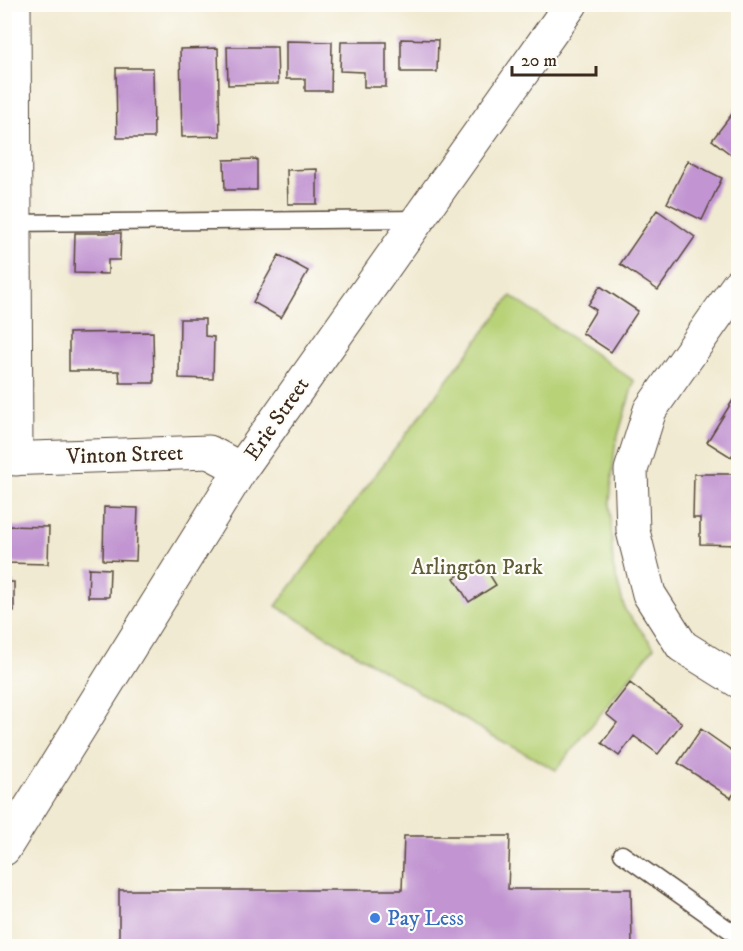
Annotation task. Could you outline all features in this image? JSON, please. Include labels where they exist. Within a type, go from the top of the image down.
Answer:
[{"type":"street","points":[[10,459],[10,223],[14,4]]},
{"type":"street","name":"Erie Street","points":[[4,849],[242,469],[566,7]]},
{"type":"street","points":[[738,285],[650,410],[632,470],[633,531],[649,594],[682,646],[738,681]]},
{"type":"street","name":"Vinton Street","points":[[10,459],[209,452],[242,469]]},
{"type":"lane","points":[[10,223],[418,219]]},
{"type":"lane","points":[[622,854],[738,936]]},
{"type":"green space","name":"Arlington Park","points":[[511,296],[634,381],[615,446],[610,501],[613,566],[625,610],[654,647],[556,770],[491,735],[276,606]]},
{"type":"building","points":[[401,39],[438,40],[437,72],[401,72]]},
{"type":"building","points":[[286,41],[332,42],[331,91],[305,91],[305,79],[286,79]]},
{"type":"building","points":[[341,42],[386,42],[386,87],[364,87],[364,72],[340,71]]},
{"type":"building","points":[[227,47],[277,47],[278,84],[228,85]]},
{"type":"building","points":[[218,48],[220,136],[182,137],[180,49]]},
{"type":"building","points":[[116,68],[153,68],[154,138],[117,138]]},
{"type":"building","points":[[738,106],[738,160],[712,140]]},
{"type":"building","points":[[257,159],[257,190],[225,190],[224,160]]},
{"type":"building","points":[[688,161],[722,178],[702,220],[667,203]]},
{"type":"building","points":[[317,169],[317,204],[288,204],[287,170]]},
{"type":"building","points":[[657,210],[695,237],[658,290],[620,264]]},
{"type":"building","points":[[75,233],[121,233],[120,260],[108,260],[108,274],[74,273]]},
{"type":"building","points":[[279,255],[308,271],[281,318],[253,302]]},
{"type":"building","points":[[600,286],[638,311],[611,352],[582,333],[596,310],[588,305]]},
{"type":"building","points":[[180,319],[205,319],[205,336],[214,337],[213,379],[179,378]]},
{"type":"building","points":[[153,332],[154,383],[120,383],[119,371],[69,371],[69,333]]},
{"type":"building","points":[[738,392],[738,446],[731,457],[707,442]]},
{"type":"building","points":[[694,474],[738,474],[738,545],[700,544],[700,518],[693,518]]},
{"type":"building","points":[[104,507],[138,508],[136,561],[103,560]]},
{"type":"building","points":[[6,526],[49,527],[48,564],[5,563]]},
{"type":"building","points":[[481,561],[496,585],[469,602],[454,578]]},
{"type":"building","points":[[89,568],[110,569],[109,597],[88,597]]},
{"type":"building","points":[[4,582],[14,582],[14,611],[4,611]]},
{"type":"building","points":[[630,683],[682,723],[658,754],[634,736],[619,756],[602,743],[617,723],[606,714]]},
{"type":"building","points":[[701,729],[738,755],[738,787],[731,798],[678,763]]},
{"type":"building","name":"Pay Less","points":[[404,836],[510,836],[508,889],[631,889],[632,946],[119,946],[119,890],[402,890]]},
{"type":"place","name":"Pay Less","points":[[375,918]]}]
